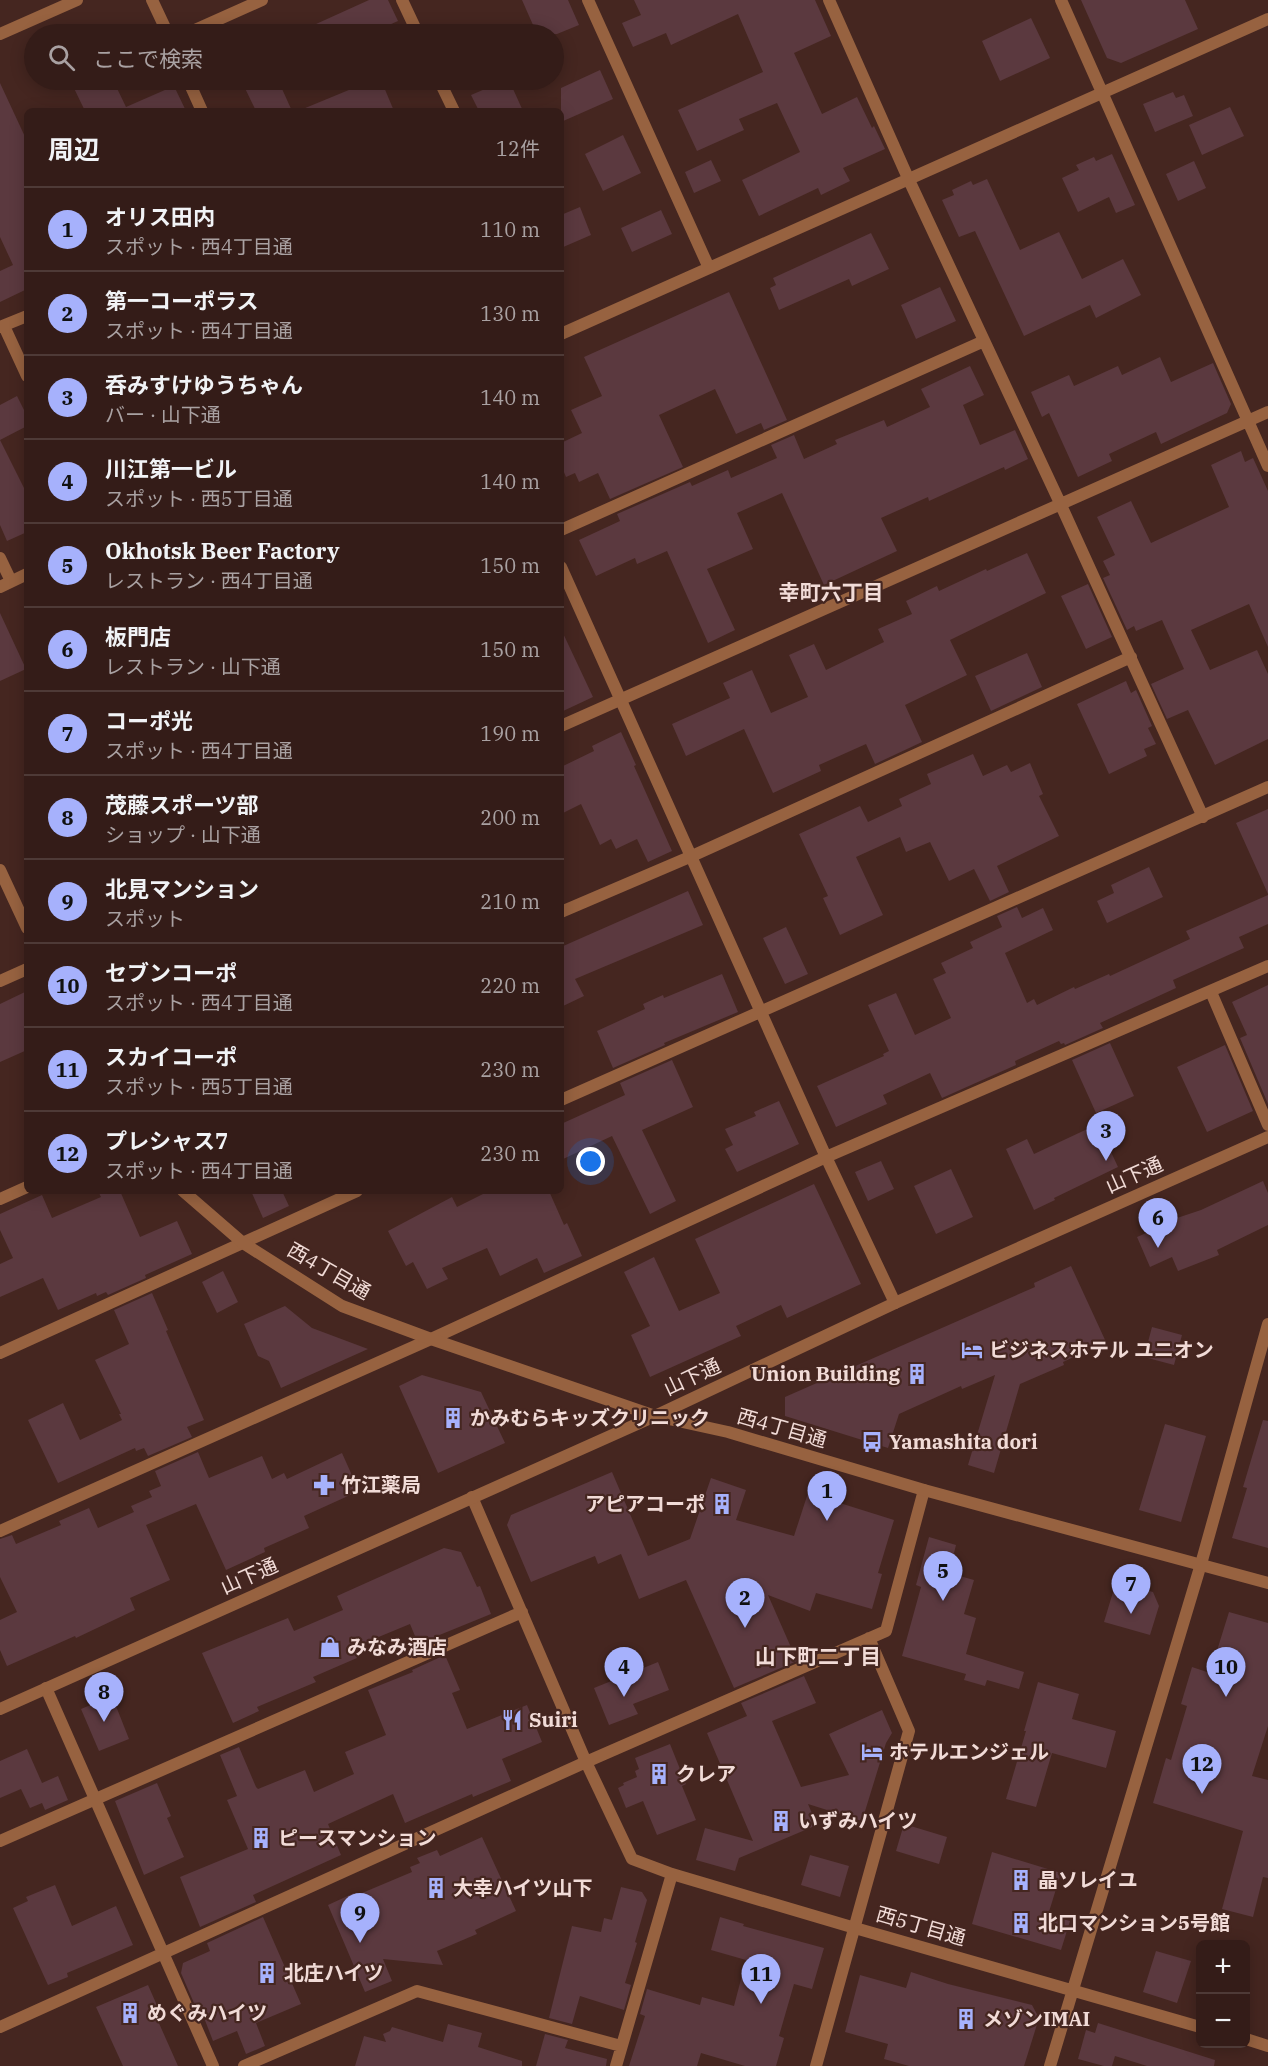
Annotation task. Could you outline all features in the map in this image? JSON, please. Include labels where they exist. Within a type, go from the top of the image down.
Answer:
[{"type":"street","points":[[0,34],[77,0]]},
{"type":"street","points":[[152,0],[163,24]]},
{"type":"street","points":[[208,24],[262,0]]},
{"type":"street","points":[[402,0],[413,24]]},
{"type":"street","points":[[588,0],[709,268]]},
{"type":"street","points":[[829,0],[908,178],[1203,817]]},
{"type":"street","points":[[1061,0],[1268,466]]},
{"type":"street","points":[[564,333],[1268,19]]},
{"type":"street","points":[[193,90],[201,108]]},
{"type":"street","points":[[444,90],[453,108]]},
{"type":"street","points":[[24,317],[2,326],[24,370]]},
{"type":"street","points":[[564,529],[984,341]]},
{"type":"street","points":[[564,725],[1268,412]]},
{"type":"street","points":[[0,558],[6,584],[24,575]]},
{"type":"street","points":[[564,573],[826,1157],[895,1303]]},
{"type":"street","points":[[564,911],[692,856],[1131,657]]},
{"type":"street","points":[[564,1100],[1268,787]]},
{"type":"street","points":[[0,870],[24,922]]},
{"type":"street","points":[[0,1531],[431,1339],[826,1157],[1268,966]]},
{"type":"street","points":[[0,981],[24,970]]},
{"type":"street","points":[[1211,992],[1268,1125]]},
{"type":"street","name":"山下通","points":[[0,1709],[655,1416],[895,1303],[1268,1137]]},
{"type":"street","points":[[0,1199],[24,1187]]},
{"type":"street","name":"西4丁目通","points":[[186,1194],[243,1243],[342,1306],[431,1339],[655,1416],[728,1432],[924,1490],[1268,1582]]},
{"type":"street","points":[[0,1353],[350,1194]]},
{"type":"street","points":[[1050,2066],[1201,1564],[1268,1324]]},
{"type":"street","points":[[0,2027],[586,1762],[886,1631],[924,1490]]},
{"type":"street","points":[[472,1497],[586,1762]]},
{"type":"street","points":[[0,1840],[522,1612]]},
{"type":"street","points":[[816,2066],[909,1731],[869,1638]]},
{"type":"street","points":[[46,1688],[213,2066]]},
{"type":"street","name":"西5丁目通","points":[[586,1762],[632,1859],[672,1874],[855,1928],[1196,2025]]},
{"type":"street","points":[[616,2066],[672,1874]]},
{"type":"street","points":[[244,2066],[417,1991],[621,2046]]},
{"type":"street","points":[[1250,2041],[1268,2046]]},
{"type":"building","points":[[369,0],[388,0],[398,21],[391,24],[316,24]]},
{"type":"building","points":[[522,0],[568,0],[579,25],[564,31],[564,24],[533,24]]},
{"type":"building","points":[[634,0],[815,0],[831,36],[794,53],[822,114],[857,97],[885,149],[843,168],[850,181],[821,195],[818,188],[759,216],[742,180],[800,152],[777,103],[739,119],[744,130],[697,151],[678,110],[763,72],[738,14],[671,45],[666,33],[633,47],[622,23],[641,15]]},
{"type":"building","points":[[1081,0],[1185,0],[1198,29],[1121,63],[1107,58]]},
{"type":"building","points":[[1031,18],[1050,58],[1000,81],[982,41]]},
{"type":"building","points":[[600,70],[613,99],[564,121],[561,90],[564,90],[564,87]]},
{"type":"building","points":[[0,83],[24,135],[24,290],[0,302],[0,271],[13,265],[0,237]]},
{"type":"building","points":[[75,90],[118,90],[126,107],[165,90],[176,90],[185,108],[84,108]]},
{"type":"building","points":[[246,90],[283,90],[291,108],[255,108]]},
{"type":"building","points":[[349,90],[385,90],[393,108],[305,108]]},
{"type":"building","points":[[483,90],[514,90],[522,108],[478,108],[471,95]]},
{"type":"building","points":[[1173,92],[1176,98],[1184,95],[1193,116],[1155,132],[1143,104]]},
{"type":"building","points":[[1230,107],[1244,136],[1202,155],[1189,125]]},
{"type":"building","points":[[623,135],[641,173],[603,191],[585,154]]},
{"type":"building","points":[[1112,154],[1135,205],[1116,213],[1109,197],[1078,212],[1062,178],[1079,170],[1076,165],[1094,157],[1096,161]]},
{"type":"building","points":[[711,160],[721,181],[694,193],[685,172]]},
{"type":"building","points":[[1194,161],[1206,188],[1178,201],[1166,174]]},
{"type":"building","points":[[987,179],[1020,250],[1059,232],[1082,279],[1123,259],[1141,295],[1096,318],[1090,305],[1024,336],[975,231],[959,237],[942,200],[954,195],[952,190],[971,181],[973,185]]},
{"type":"building","points":[[580,207],[591,235],[564,247],[564,214]]},
{"type":"building","points":[[661,210],[672,234],[632,252],[621,228]]},
{"type":"building","points":[[871,233],[889,269],[852,286],[849,279],[779,310],[770,288],[776,285],[773,278]]},
{"type":"building","points":[[940,287],[956,321],[916,339],[901,305]]},
{"type":"building","points":[[729,292],[787,420],[764,430],[761,423],[736,434],[715,389],[659,415],[683,467],[610,499],[598,473],[579,482],[575,473],[566,477],[564,472],[564,442],[582,433],[571,410],[602,396],[584,357]]},
{"type":"building","points":[[1160,357],[1171,382],[1213,363],[1231,404],[1227,413],[1161,444],[1156,432],[1109,454],[1112,461],[1078,477],[1049,413],[1042,417],[1031,392],[1069,375],[1074,386],[1118,366],[1122,375]]},
{"type":"building","points":[[970,366],[984,395],[963,405],[980,445],[1015,430],[1028,459],[1005,470],[1004,467],[929,501],[928,497],[881,518],[897,551],[824,585],[782,493],[737,513],[753,549],[707,569],[735,630],[708,643],[667,551],[637,564],[635,558],[596,576],[579,540],[620,521],[617,514],[690,482],[692,486],[728,470],[731,478],[777,458],[771,445],[794,435],[804,459],[837,444],[835,440],[884,420],[887,427],[930,407],[921,389]]},
{"type":"building","points":[[17,396],[24,410],[24,428],[0,440],[0,405]]},
{"type":"building","points":[[0,440],[24,488],[24,533],[7,541],[0,525]]},
{"type":"building","points":[[1241,451],[1245,462],[1253,458],[1268,491],[1268,647],[1249,604],[1191,630],[1210,670],[1257,650],[1268,674],[1268,739],[1215,765],[1188,710],[1167,719],[1151,684],[1184,669],[1162,620],[1136,631],[1134,626],[1127,630],[1103,578],[1110,575],[1103,561],[1115,555],[1097,517],[1131,501],[1151,543],[1229,507],[1211,465]]},
{"type":"building","points":[[1027,553],[1046,593],[950,640],[967,675],[905,705],[922,742],[875,764],[866,744],[819,765],[821,771],[773,793],[744,729],[686,756],[672,724],[730,698],[723,683],[752,670],[771,713],[808,697],[789,655],[814,644],[826,670],[884,642],[878,629],[912,614],[906,601],[937,586],[939,591]]},
{"type":"building","points":[[1088,584],[1112,637],[1086,649],[1061,596]]},
{"type":"building","points":[[0,613],[24,665],[24,670],[0,681]]},
{"type":"building","points":[[564,635],[593,697],[564,711]]},
{"type":"building","points":[[1027,653],[1042,687],[991,711],[975,676]]},
{"type":"building","points":[[1126,681],[1131,693],[1136,690],[1152,726],[1148,728],[1156,744],[1144,749],[1147,756],[1109,774],[1077,704]]},
{"type":"building","points":[[621,732],[672,851],[648,862],[637,839],[616,849],[611,839],[600,845],[581,804],[564,812],[564,766],[594,751],[592,746]]},
{"type":"building","points":[[973,754],[983,776],[1007,765],[1011,772],[1030,763],[1043,794],[1039,796],[1059,836],[997,866],[1009,892],[990,901],[974,869],[949,881],[930,842],[906,852],[900,837],[856,857],[883,915],[840,935],[823,898],[828,896],[799,834],[860,806],[868,822],[902,806],[899,799],[931,784],[927,774]]},
{"type":"building","points":[[1268,809],[1268,894],[1236,823]]},
{"type":"building","points":[[1149,867],[1163,897],[1107,923],[1097,901],[1114,893],[1111,885]]},
{"type":"building","points":[[688,891],[703,925],[575,979],[584,996],[564,1006],[564,946]]},
{"type":"building","points":[[1268,895],[1268,924],[1239,937],[1244,948],[1173,980],[1176,988],[1100,1023],[1103,1028],[1065,1045],[1059,1041],[1015,1061],[1016,1065],[942,1098],[930,1073],[883,1095],[887,1104],[836,1127],[817,1086],[884,1056],[883,1054],[889,1051],[868,1005],[896,993],[915,1035],[951,1018],[933,979],[946,973],[941,963],[973,948],[970,942],[1002,927],[997,916],[1017,907],[1022,918],[1043,908],[1053,930],[1005,953],[1027,1003],[1034,999],[1037,1005],[1074,987],[1075,989],[1109,974],[1110,976],[1190,939],[1186,931]]},
{"type":"building","points":[[786,927],[808,974],[785,984],[763,938]]},
{"type":"building","points":[[722,974],[738,1012],[664,1043],[665,1045],[613,1068],[597,1031],[645,1009],[643,1004],[663,995],[664,998]]},
{"type":"building","points":[[1268,985],[1268,1104],[1240,1038],[1247,1035],[1232,1002]]},
{"type":"building","points":[[24,992],[24,1051],[0,1062],[0,1004]]},
{"type":"building","points":[[1110,1043],[1134,1096],[1096,1113],[1072,1060]]},
{"type":"building","points":[[1225,1045],[1253,1111],[1207,1132],[1177,1067]]},
{"type":"building","points":[[672,1060],[693,1107],[642,1130],[676,1201],[650,1214],[612,1136],[564,1159],[564,1123],[625,1095],[620,1083]]},
{"type":"building","points":[[779,1101],[799,1144],[737,1172],[725,1149],[733,1145],[725,1129],[756,1116],[754,1112]]},
{"type":"building","points":[[1098,1124],[1118,1167],[1034,1210],[1006,1149],[1027,1139],[1034,1154]]},
{"type":"building","points":[[881,1161],[894,1189],[868,1201],[855,1172]]},
{"type":"building","points":[[951,1169],[973,1217],[936,1234],[914,1186]]},
{"type":"building","points":[[1263,1181],[1268,1193],[1268,1225],[1217,1250],[1219,1255],[1178,1271],[1172,1257],[1150,1267],[1137,1237],[1169,1223],[1168,1221],[1201,1210]]},
{"type":"building","points":[[814,1184],[861,1284],[787,1318],[781,1305],[736,1326],[741,1336],[650,1377],[631,1335],[650,1326],[624,1272],[654,1257],[679,1311],[720,1293],[695,1239]]},
{"type":"building","points":[[100,1194],[121,1194],[140,1237],[177,1221],[192,1254],[108,1295],[106,1292],[97,1296],[96,1293],[58,1310],[43,1278],[0,1297],[0,1264],[13,1258],[0,1230],[0,1214],[42,1195],[52,1218],[101,1197]]},
{"type":"building","points":[[252,1194],[283,1194],[289,1206],[263,1218]]},
{"type":"building","points":[[483,1194],[550,1194],[564,1225],[567,1223],[582,1256],[544,1273],[537,1258],[500,1276],[487,1248],[442,1268],[448,1279],[427,1289],[413,1262],[406,1266],[388,1231],[452,1197],[457,1207]]},
{"type":"building","name":"Union Building","points":[[1071,1266],[1106,1342],[1063,1362],[1064,1365],[1020,1384],[994,1473],[968,1465],[995,1375],[962,1389],[961,1386],[899,1414],[888,1448],[785,1416],[785,1397],[1035,1287],[1034,1283]]},
{"type":"building","points":[[223,1271],[238,1302],[217,1313],[202,1282]]},
{"type":"building","points":[[152,1293],[204,1420],[187,1427],[192,1437],[148,1456],[144,1448],[136,1451],[135,1448],[58,1483],[28,1420],[63,1403],[80,1440],[122,1420],[95,1360],[129,1344],[114,1310]]},
{"type":"building","points":[[285,1306],[312,1328],[368,1349],[281,1388],[269,1361],[258,1356],[244,1324]]},
{"type":"building","points":[[1152,1327],[1182,1335],[1174,1365],[1144,1357]]},
{"type":"building","name":"かみむらキッズクリニック","points":[[422,1375],[481,1392],[505,1443],[438,1473],[399,1386]]},
{"type":"building","points":[[1263,1420],[1268,1421],[1268,1548],[1232,1538],[1247,1488],[1243,1487]]},
{"type":"building","points":[[1165,1424],[1206,1436],[1181,1522],[1139,1510]]},
{"type":"building","points":[[198,1452],[209,1478],[262,1456],[272,1479],[284,1473],[287,1479],[342,1453],[359,1491],[304,1516],[309,1528],[264,1548],[265,1552],[226,1570],[196,1504],[146,1525],[170,1580],[130,1598],[135,1610],[76,1638],[75,1636],[7,1666],[0,1650],[0,1620],[17,1612],[0,1577],[0,1539],[12,1535],[16,1544],[61,1525],[59,1521],[89,1508],[98,1528],[134,1512],[131,1506],[152,1497],[149,1491],[161,1486],[155,1471]]},
{"type":"building","points":[[612,1472],[648,1556],[690,1539],[711,1478],[746,1490],[736,1520],[794,1536],[808,1493],[894,1520],[878,1573],[882,1574],[872,1609],[816,1593],[810,1611],[768,1595],[797,1661],[734,1688],[686,1580],[639,1599],[621,1554],[598,1564],[595,1556],[531,1582],[507,1525],[511,1515]]},
{"type":"building","points":[[929,1537],[956,1545],[949,1573],[974,1580],[964,1614],[976,1618],[966,1654],[1024,1672],[1019,1689],[987,1680],[985,1686],[964,1680],[966,1674],[902,1656],[921,1587],[916,1585]]},
{"type":"building","points":[[444,1548],[461,1552],[477,1587],[480,1586],[491,1614],[437,1636],[439,1639],[420,1648],[410,1624],[352,1648],[357,1658],[313,1677],[316,1682],[257,1707],[259,1711],[233,1723],[202,1653],[288,1618],[294,1631],[343,1610],[337,1596]]},
{"type":"building","points":[[1116,1582],[1153,1592],[1159,1606],[1150,1635],[1104,1622]]},
{"type":"building","points":[[1229,1612],[1268,1623],[1268,1726],[1252,1776],[1268,1780],[1268,1878],[1263,1877],[1253,1917],[1222,1909],[1243,1831],[1153,1803],[1166,1758],[1171,1760],[1187,1706],[1181,1704],[1192,1667],[1210,1673]]},
{"type":"building","points":[[445,1655],[460,1690],[452,1693],[467,1729],[527,1705],[542,1742],[502,1759],[511,1781],[473,1797],[472,1794],[405,1823],[393,1794],[328,1824],[341,1855],[253,1895],[256,1902],[200,1927],[180,1877],[248,1849],[227,1800],[237,1796],[220,1755],[239,1747],[258,1789],[305,1770],[314,1792],[354,1774],[345,1752],[386,1735],[368,1690],[413,1672],[412,1670]]},
{"type":"building","points":[[658,1662],[669,1690],[633,1704],[638,1714],[609,1725],[594,1688]]},
{"type":"building","points":[[804,1676],[816,1703],[772,1721],[801,1787],[849,1775],[829,1734],[882,1710],[892,1733],[886,1743],[862,1821],[808,1804],[817,1825],[739,1858],[735,1871],[696,1860],[705,1828],[753,1841],[707,1733],[747,1716],[741,1703]]},
{"type":"building","points":[[1038,1682],[1079,1694],[1072,1719],[1116,1731],[1106,1768],[1052,1753],[1036,1807],[1006,1799]]},
{"type":"building","points":[[112,1696],[129,1739],[99,1751],[81,1709]]},
{"type":"building","points":[[670,1744],[686,1784],[682,1786],[696,1820],[657,1835],[643,1801],[626,1808],[618,1788],[624,1785],[623,1783],[637,1777],[635,1771],[639,1769],[635,1758]]},
{"type":"building","points":[[27,1749],[42,1783],[58,1776],[68,1800],[45,1810],[42,1803],[30,1808],[21,1789],[0,1798],[0,1761]]},
{"type":"building","points":[[157,1783],[171,1816],[167,1818],[184,1857],[144,1875],[115,1801]]},
{"type":"building","points":[[904,1824],[947,1837],[939,1864],[896,1851]]},
{"type":"building","points":[[482,1837],[516,1911],[475,1930],[477,1934],[437,1951],[443,1965],[383,1959],[392,1981],[365,1992],[328,1905],[412,1872],[410,1867],[420,1863],[417,1858],[437,1850],[440,1856]]},
{"type":"building","points":[[992,1852],[1061,1873],[1048,1915],[1070,1921],[1061,1950],[972,1924]]},
{"type":"building","points":[[810,1855],[849,1866],[840,1897],[801,1885]]},
{"type":"building","points":[[55,1885],[72,1926],[116,1906],[133,1945],[67,1973],[68,1977],[48,1985],[13,1908],[28,1901],[26,1897]]},
{"type":"building","points":[[621,1887],[642,1892],[647,1900],[625,1983],[631,1985],[624,2010],[580,1996],[572,2024],[549,2018],[572,1926],[601,1932],[604,1918],[612,1920]]},
{"type":"building","points":[[263,1917],[301,2004],[256,2023],[265,2046],[246,2054],[237,2031],[213,2041],[201,2010],[197,2010],[181,1973],[183,1963],[210,1951],[207,1943]]},
{"type":"building","points":[[720,1917],[744,1924],[743,1926],[824,1948],[812,1989],[794,1984],[779,2036],[784,2038],[776,2066],[745,2066],[701,2053],[697,2066],[629,2066],[645,2016],[640,2014],[647,1989],[700,2005],[702,1997],[734,2006],[746,1960],[711,1950]]},
{"type":"building","points":[[1156,1951],[1191,1961],[1177,2003],[1143,1992]]},
{"type":"building","points":[[911,1972],[948,1984],[1032,2005],[1039,2018],[1024,2066],[909,2066],[884,2059],[888,2044],[845,2032],[860,1975],[906,1988]]},
{"type":"building","points":[[148,1985],[163,2019],[158,2021],[178,2066],[123,2066],[96,2007]]},
{"type":"building","points":[[1098,2023],[1215,2060],[1214,2066],[1147,2066],[1115,2056],[1112,2066],[1104,2066],[1078,2059],[1086,2030],[1095,2033]]},
{"type":"building","points":[[448,2024],[482,2033],[478,2047],[522,2061],[522,2066],[355,2066],[364,2036],[386,2042],[383,2034],[390,2031],[392,2027],[443,2042]]},
{"type":"building","points":[[545,2034],[568,2040],[565,2048],[607,2059],[606,2066],[536,2066]]},
{"type":"place","name":"呑みすけゆうちゃん","points":[[1106,1161]]},
{"type":"place","name":"板門店","points":[[1158,1248]]},
{"type":"place","name":"ビジネスホテル ユニオン","points":[[972,1350]]},
{"type":"place","name":"Union Building","points":[[917,1374]]},
{"type":"place","name":"かみむらキッズクリニック","points":[[453,1418]]},
{"type":"place","name":"Yamashita dori","points":[[872,1442]]},
{"type":"place","name":"竹江薬局","points":[[324,1485]]},
{"type":"place","name":"アピアコーポ","points":[[722,1504]]},
{"type":"place","name":"オリス田内","points":[[827,1521]]},
{"type":"place","name":"Okhotsk Beer Factory","points":[[943,1601]]},
{"type":"place","name":"コーポ光","points":[[1131,1614]]},
{"type":"place","name":"第一コーポラス","points":[[745,1628]]},
{"type":"place","name":"みなみ酒店","points":[[330,1647]]},
{"type":"place","name":"川江第一ビル","points":[[624,1697]]},
{"type":"place","name":"セブンコーポ","points":[[1226,1697]]},
{"type":"place","name":"Suiri","points":[[512,1720]]},
{"type":"place","name":"茂藤スポーツ部","points":[[104,1722]]},
{"type":"place","name":"ホテルエンジェル","points":[[872,1752]]},
{"type":"place","name":"クレア","points":[[659,1774]]},
{"type":"place","name":"プレシャス7","points":[[1202,1794]]},
{"type":"place","name":"いずみハイツ","points":[[781,1821]]},
{"type":"place","name":"ピースマンション","points":[[261,1838]]},
{"type":"place","name":"晶ソレイユ","points":[[1021,1880]]},
{"type":"place","name":"大幸ハイツ山下","points":[[436,1888]]},
{"type":"place","name":"北口マンション5号館","points":[[1021,1923]]},
{"type":"place","name":"北見マンション","points":[[360,1943]]},
{"type":"place","name":"北庄ハイツ","points":[[267,1973]]},
{"type":"place","name":"スカイコーポ","points":[[761,2004]]},
{"type":"place","name":"めぐみハイツ","points":[[130,2013]]},
{"type":"place","name":"メゾンIMAI","points":[[966,2019]]},
{"type":"district","name":"幸町六丁目","points":[[831,593]]},
{"type":"district","name":"山下町二丁目","points":[[818,1657]]}]
